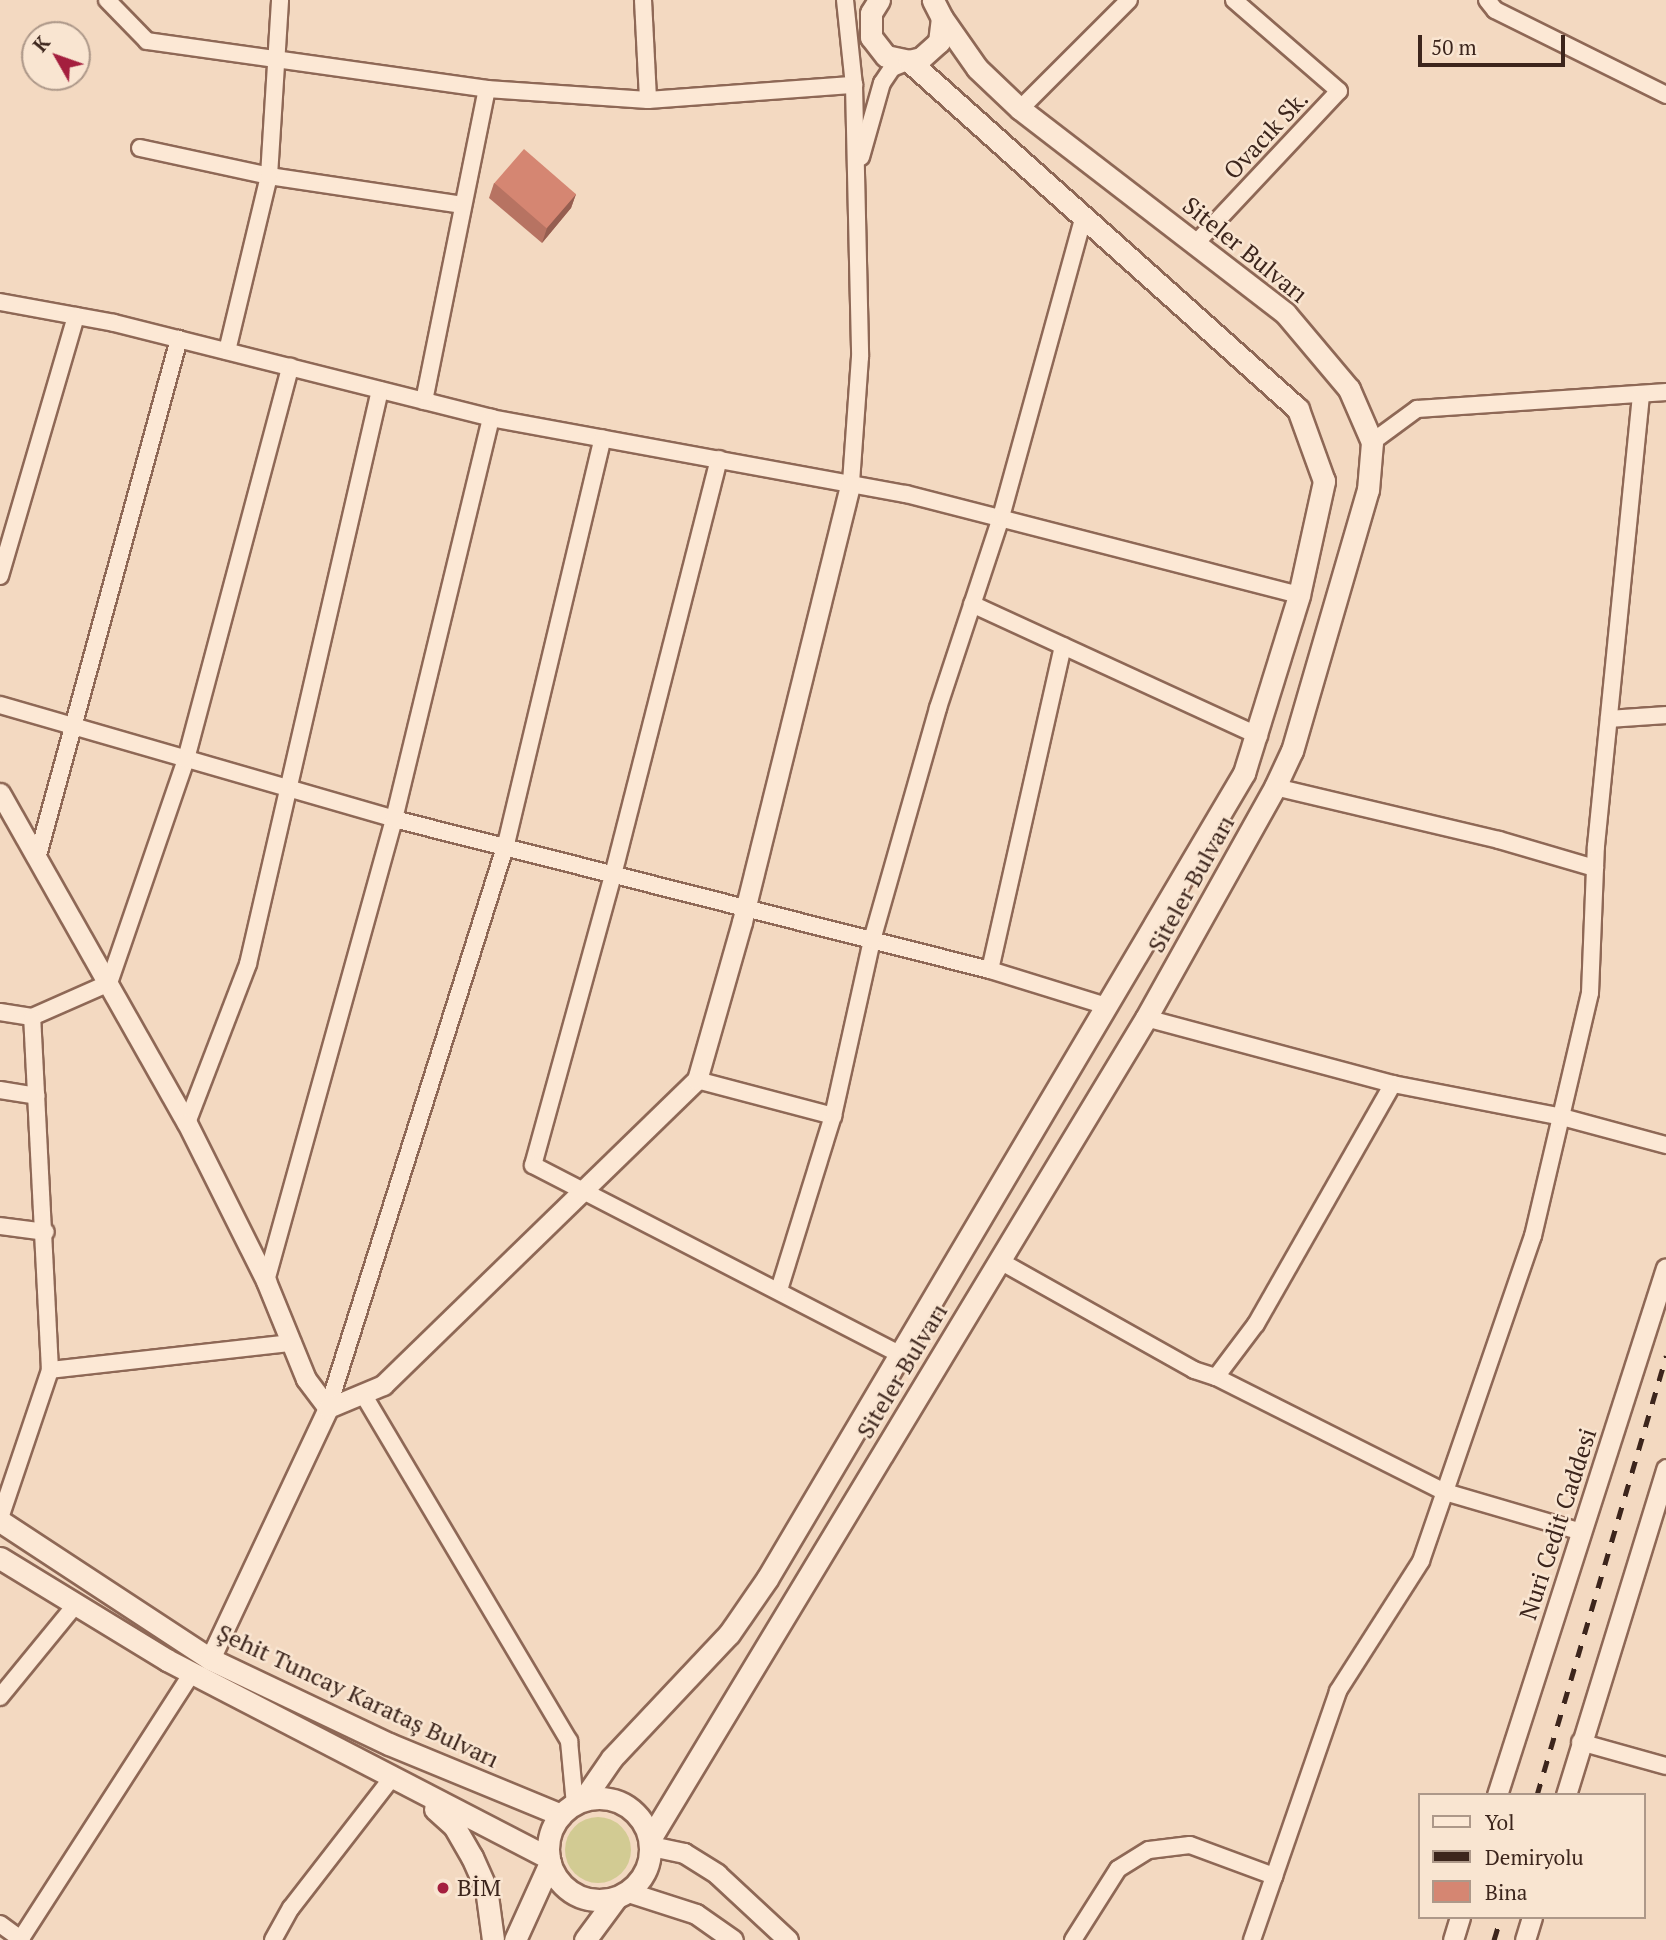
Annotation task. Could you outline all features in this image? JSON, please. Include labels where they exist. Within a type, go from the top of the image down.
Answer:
[{"type":"main road","points":[[858,0],[869,25]]},
{"type":"main road","points":[[869,25],[878,0]]},
{"type":"main road","points":[[909,61],[931,51],[942,30],[938,9]]},
{"type":"main road","name":"Siteler Bulvarı","points":[[650,1842],[1146,1018],[1275,787],[1292,751],[1368,489],[1371,442],[1349,389],[1285,313],[1197,242],[1020,109],[977,68],[938,9]]},
{"type":"main road","name":"Siteler Bulvarı","points":[[573,1806],[612,1758],[729,1634],[767,1580],[1244,773],[1259,736],[1299,594],[1324,481],[1298,409],[909,61],[886,56],[871,37],[869,25]]},
{"type":"main road","name":"Şehit Tuncay Karataş Bulvarı","points":[[0,1519],[210,1659],[389,1744],[573,1806]]},
{"type":"main road","name":"Şehit Tuncay Karataş Bulvarı","points":[[0,1559],[192,1673],[549,1861]]},
{"type":"main road","points":[[415,1792],[454,1826],[472,1857],[486,1888],[492,1940]]},
{"type":"main road","points":[[515,1940],[549,1861],[552,1829],[573,1806],[612,1799],[627,1805],[639,1816],[650,1842],[646,1872],[622,1895],[585,1940]]},
{"type":"main road","points":[[549,1861],[570,1892],[586,1899],[622,1895]]},
{"type":"street","points":[[107,0],[147,41],[486,89],[648,100],[854,85]]},
{"type":"street","points":[[227,351],[269,176],[273,57],[280,0]]},
{"type":"street","points":[[643,0],[648,100]]},
{"type":"street","points":[[328,1408],[383,1385],[579,1191],[697,1080],[745,908],[851,483],[860,357],[854,85],[845,0]]},
{"type":"street","points":[[1020,109],[1129,0]]},
{"type":"street","name":"Ovacık Sk.","points":[[1197,242],[1339,91],[1234,0]]},
{"type":"street","points":[[1487,0],[1495,10],[1666,95]]},
{"type":"street","points":[[856,173],[882,83],[892,68],[909,61]]},
{"type":"street","points":[[424,401],[486,89]]},
{"type":"street","points":[[140,148],[269,176],[463,205]]},
{"type":"street","points":[[779,1290],[834,1116],[872,940],[972,604],[1001,517],[1084,216]]},
{"type":"street","points":[[0,302],[76,316],[227,351],[491,418],[851,483],[1001,517],[1299,594]]},
{"type":"street","points":[[0,576],[76,316]]},
{"type":"street","points":[[38,855],[75,729],[180,340]]},
{"type":"street","points":[[0,1012],[32,1017],[109,983],[186,759],[290,367]]},
{"type":"street","points":[[187,1123],[248,964],[380,390]]},
{"type":"street","points":[[1371,442],[1417,409],[1666,392]]},
{"type":"street","points":[[1252,1940],[1338,1691],[1421,1561],[1533,1236],[1590,993],[1595,868],[1642,395]]},
{"type":"street","points":[[266,1281],[394,819],[491,418]]},
{"type":"street","points":[[210,1659],[328,1408],[506,844],[603,438]]},
{"type":"street","points":[[719,459],[613,875],[533,1165],[579,1191],[899,1353]]},
{"type":"street","points":[[972,604],[1259,736]]},
{"type":"street","points":[[990,970],[1063,646]]},
{"type":"street","points":[[0,705],[75,729],[289,787],[394,819],[506,844],[613,875],[990,970],[1106,1006]]},
{"type":"street","points":[[1609,719],[1666,715]]},
{"type":"street","points":[[1275,787],[1499,840],[1595,868]]},
{"type":"street","points":[[0,793],[38,855],[187,1123],[266,1281],[306,1379],[328,1408]]},
{"type":"street","points":[[0,1519],[50,1370],[46,1232],[32,1017]]},
{"type":"street","points":[[1146,1018],[1392,1084],[1562,1117],[1666,1145]]},
{"type":"street","points":[[697,1080],[834,1116]]},
{"type":"street","points":[[1216,1377],[1256,1324],[1392,1084]]},
{"type":"street","points":[[0,1090],[37,1096]]},
{"type":"street","points":[[0,1226],[46,1232]]},
{"type":"street","points":[[1000,1261],[1194,1370],[1216,1377],[1445,1492],[1582,1532]]},
{"type":"street","name":"Nuri Cedit Caddesi","points":[[1498,1793],[1666,1268]]},
{"type":"street","points":[[50,1370],[292,1343]]},
{"type":"street","points":[[363,1394],[569,1741],[573,1806]]},
{"type":"street","points":[[1567,1793],[1580,1742],[1666,1472]]},
{"type":"street","points":[[0,1697],[76,1604]]},
{"type":"street","points":[[0,1924],[21,1940],[192,1673]]},
{"type":"street","points":[[1580,1742],[1666,1766]]},
{"type":"street","points":[[273,1940],[291,1908],[391,1779]]},
{"type":"street","points":[[650,1842],[684,1853],[718,1874],[788,1940]]},
{"type":"street","points":[[1073,1940],[1118,1869],[1149,1850],[1190,1845],[1274,1875]]},
{"type":"street","points":[[622,1895],[696,1914],[733,1940]]},
{"type":"street","points":[[1453,1940],[1459,1919]]},
{"type":"street","points":[[1525,1940],[1531,1919]]},
{"type":"shaded area","points":[[598,1817],[611,1820],[621,1827],[628,1837],[631,1850],[628,1863],[621,1873],[611,1880],[598,1883],[585,1880],[575,1873],[568,1863],[565,1850],[568,1837],[575,1827],[585,1820]]},
{"type":"building","points":[[524,149],[576,194],[547,228],[494,183]]},
{"type":"railway","points":[[1538,1793],[1666,1356]]},
{"type":"railway","points":[[1494,1940],[1500,1919]]},
{"type":"place","name":"BİM","points":[[443,1888]]}]
